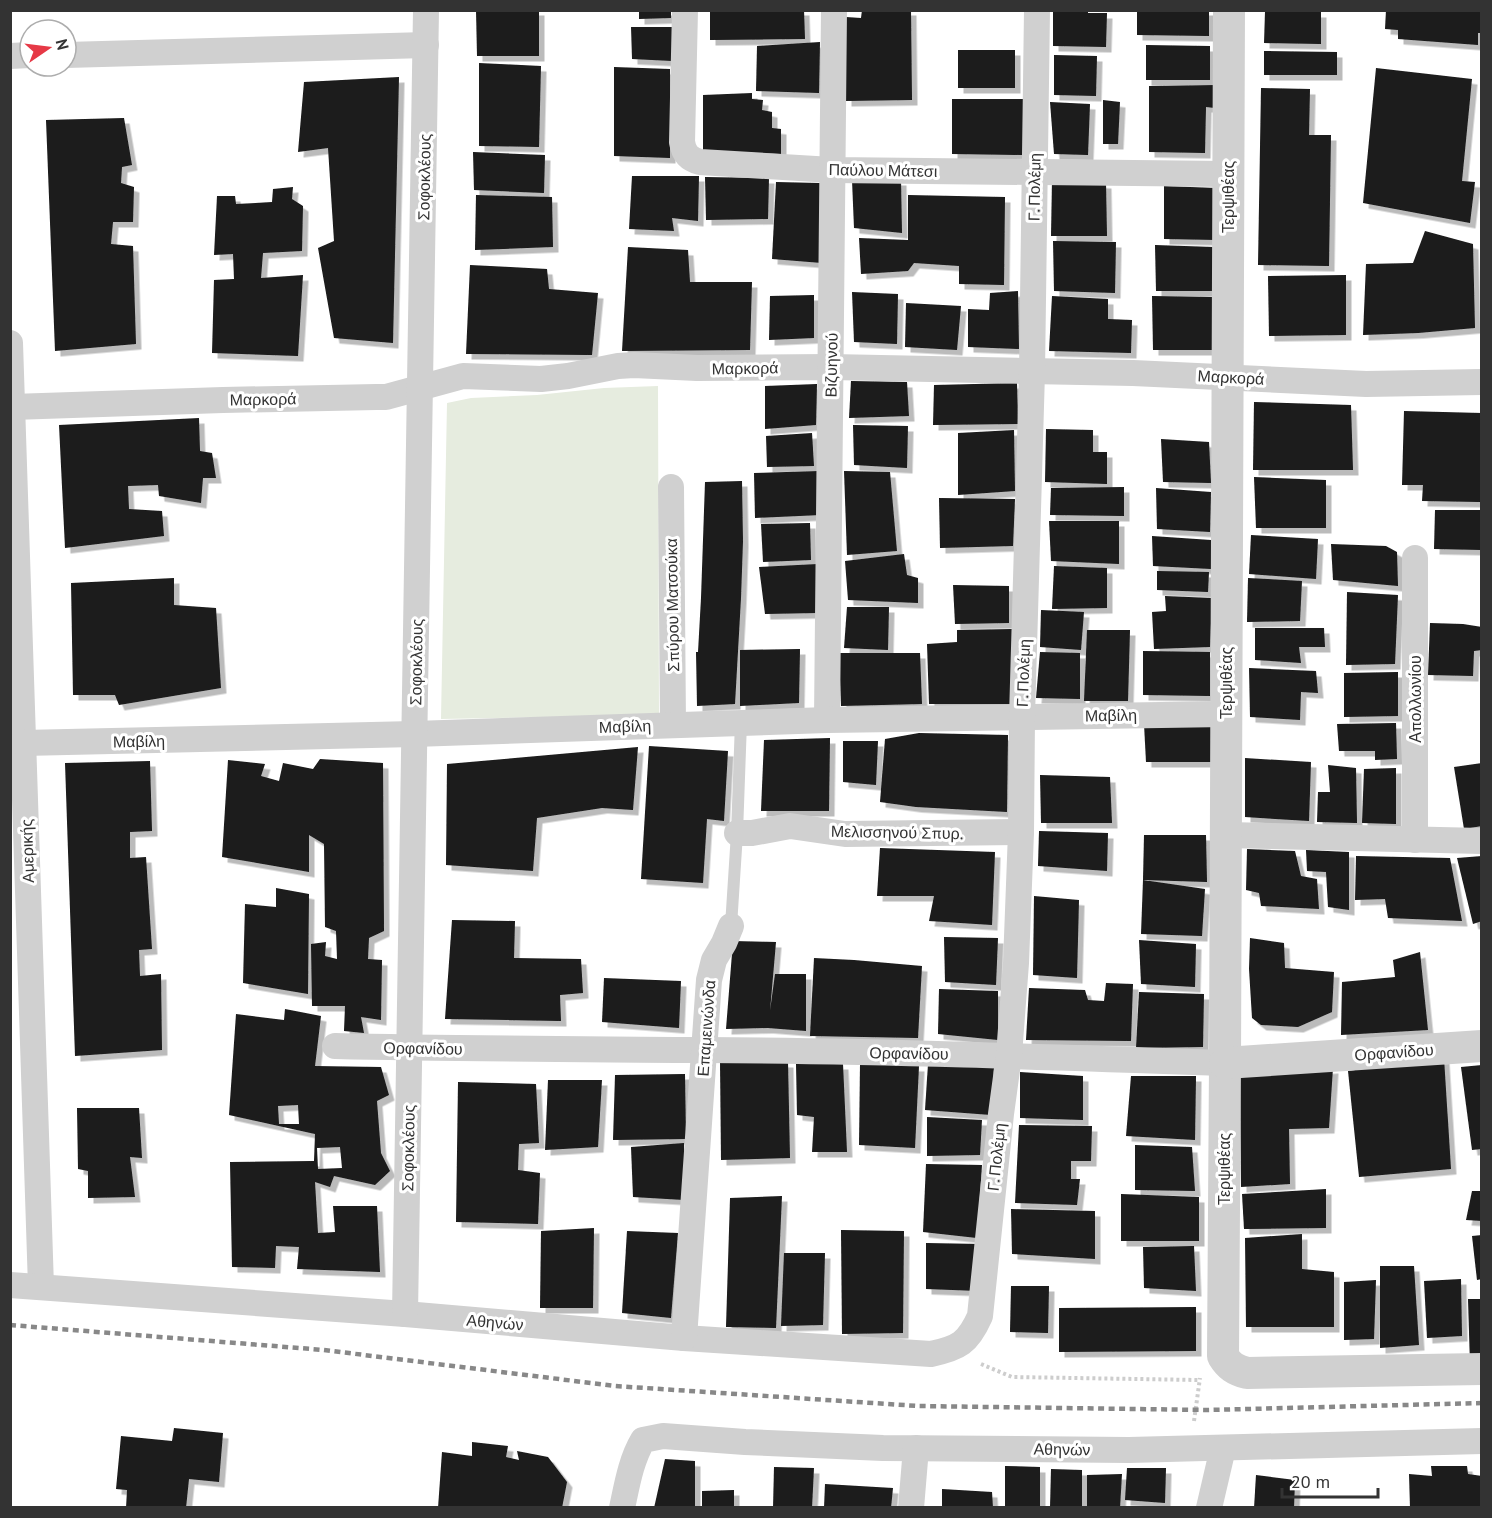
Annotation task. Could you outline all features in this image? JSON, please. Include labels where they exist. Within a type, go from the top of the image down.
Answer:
[{"type":"street","name":"Σοφοκλέους","points":[[405,1314],[426,10]]},
{"type":"street","name":"Παύλου Μάτεσι","points":[[685,10],[682,142],[683,150],[693,160],[832,170],[1228,174]]},
{"type":"street","name":"Βιζυηνού","points":[[827,720],[834,10]]},
{"type":"street","name":"Γ. Πολέμη","points":[[950,1350],[964,1342],[973,1331],[980,1316],[1000,1114],[1009,1055],[1016,963],[1032,372],[1037,10]]},
{"type":"street","name":"Τερψιθέας","points":[[1223,1356],[1228,10]]},
{"type":"street","points":[[78,54],[426,45]]},
{"type":"street","name":"Αμερικής","points":[[10,343],[23,743],[19,843],[41,1287]]},
{"type":"street","name":"Μαρκορά","points":[[12,406],[387,397],[464,376],[542,380],[618,366],[831,367],[1150,373],[1349,383],[1482,382]]},
{"type":"street","name":"Σπύρου Ματσούκα","points":[[670,487],[673,724]]},
{"type":"street","name":"Απολλωνίου","points":[[1415,558],[1415,840]]},
{"type":"street","name":"Μαβίλη","points":[[23,743],[414,734],[741,722],[1226,714]]},
{"type":"street","name":"Μελισσηνού Σπυρ.","points":[[737,833],[752,833],[790,826],[845,834],[1021,832]]},
{"type":"street","points":[[1226,835],[1482,842]]},
{"type":"street","name":"Επαμεινώνδα","points":[[684,1338],[709,980],[714,960],[731,926]]},
{"type":"street","name":"Ορφανίδου","points":[[335,1046],[1009,1055],[1225,1063],[1482,1046]]},
{"type":"street","name":"Αθηνών","points":[[10,1285],[405,1314],[684,1338],[931,1354],[950,1350]]},
{"type":"street","points":[[1223,1356],[1236,1370],[1247,1373],[1482,1369]]},
{"type":"street","name":"Αθηνών","points":[[622,1508],[639,1447],[643,1440],[663,1436],[786,1444],[916,1448],[1129,1450],[1482,1441]]},
{"type":"street","points":[[911,1508],[916,1448]]},
{"type":"street","points":[[1209,1508],[1223,1448]]},
{"type":"lane","name":"Επαμεινώνδα","points":[[731,926],[741,722]]},
{"type":"path","points":[[950,1350],[1012,1377],[1199,1380]]},
{"type":"path","points":[[1190,1449],[1199,1380],[1211,1358],[1223,1356]]},
{"type":"shaded area","points":[[658,386],[659,715],[441,719],[447,403],[471,398]]},
{"type":"building","points":[[476,10],[539,10],[539,56],[477,56]]},
{"type":"building","points":[[639,10],[671,10],[671,18],[639,19]]},
{"type":"building","points":[[710,10],[804,10],[805,39],[710,40]]},
{"type":"building","points":[[862,10],[911,10],[912,100],[846,101],[846,17],[861,18]]},
{"type":"building","points":[[1053,10],[1088,10],[1088,13],[1107,13],[1106,47],[1053,46]]},
{"type":"building","points":[[1137,10],[1209,10],[1209,36],[1137,35]]},
{"type":"building","points":[[1386,10],[1482,10],[1482,33],[1478,33],[1478,45],[1398,39],[1398,30],[1385,29]]},
{"type":"building","points":[[1265,11],[1321,12],[1321,44],[1264,43]]},
{"type":"building","points":[[631,27],[674,27],[672,61],[632,59]]},
{"type":"building","points":[[820,42],[819,93],[756,91],[757,46]]},
{"type":"building","points":[[1146,45],[1210,46],[1210,80],[1146,80]]},
{"type":"building","points":[[958,50],[1015,50],[1015,88],[958,88]]},
{"type":"building","points":[[1264,51],[1337,52],[1337,75],[1264,75]]},
{"type":"building","points":[[1054,55],[1097,56],[1096,96],[1054,95]]},
{"type":"building","points":[[479,63],[541,66],[539,147],[479,146]]},
{"type":"building","points":[[614,67],[670,69],[670,158],[614,156]]},
{"type":"building","points":[[1376,68],[1472,79],[1462,181],[1475,182],[1470,223],[1363,203]]},
{"type":"building","points":[[399,77],[393,343],[334,338],[318,248],[334,241],[328,148],[298,152],[304,82]]},
{"type":"building","points":[[1217,85],[1215,108],[1206,107],[1205,153],[1149,152],[1149,86]]},
{"type":"building","points":[[1261,88],[1310,89],[1309,135],[1331,135],[1329,266],[1258,265]]},
{"type":"building","points":[[752,93],[752,99],[763,100],[762,110],[772,112],[772,128],[781,129],[781,154],[703,151],[703,95]]},
{"type":"building","points":[[952,99],[1023,99],[1023,155],[952,154]]},
{"type":"building","points":[[1103,100],[1120,102],[1118,144],[1103,144]]},
{"type":"building","points":[[1050,102],[1090,104],[1088,155],[1054,154]]},
{"type":"building","points":[[124,118],[132,165],[122,167],[121,183],[134,187],[133,222],[113,222],[111,244],[133,246],[136,344],[55,351],[46,120]]},
{"type":"building","points":[[473,152],[545,155],[544,193],[474,190]]},
{"type":"building","points":[[632,176],[699,176],[698,221],[672,218],[674,231],[629,229]]},
{"type":"building","points":[[705,177],[769,178],[768,219],[706,220]]},
{"type":"building","points":[[852,180],[901,180],[902,233],[854,228]]},
{"type":"building","points":[[1052,180],[1106,183],[1107,236],[1051,236]]},
{"type":"building","points":[[776,182],[820,183],[822,263],[772,259]]},
{"type":"building","points":[[1164,186],[1217,188],[1217,240],[1164,239]]},
{"type":"building","points":[[293,187],[292,199],[303,206],[302,251],[263,253],[261,278],[303,275],[298,356],[212,353],[214,280],[234,279],[233,254],[214,255],[217,196],[235,196],[236,204],[272,202],[273,189]]},
{"type":"building","points":[[476,195],[552,197],[553,247],[475,250]]},
{"type":"building","points":[[908,195],[1005,197],[1004,285],[959,284],[959,266],[914,263],[908,271],[861,274],[859,238],[908,240]]},
{"type":"building","points":[[1425,231],[1473,244],[1475,328],[1363,335],[1366,264],[1413,263]]},
{"type":"building","points":[[1053,241],[1116,242],[1115,293],[1054,291]]},
{"type":"building","points":[[1155,245],[1214,247],[1212,291],[1156,291]]},
{"type":"building","points":[[628,247],[688,250],[690,282],[752,282],[750,350],[622,351]]},
{"type":"building","points":[[470,265],[547,269],[549,289],[598,293],[592,355],[466,354]]},
{"type":"building","points":[[1346,275],[1346,335],[1269,336],[1268,276]]},
{"type":"building","points":[[1018,291],[1019,349],[968,347],[968,309],[989,310],[990,293]]},
{"type":"building","points":[[852,292],[898,294],[897,344],[854,342]]},
{"type":"building","points":[[814,295],[814,338],[769,340],[770,296]]},
{"type":"building","points":[[1052,296],[1108,299],[1108,319],[1132,320],[1131,353],[1049,351]]},
{"type":"building","points":[[1152,296],[1214,297],[1214,350],[1153,350]]},
{"type":"building","points":[[906,303],[961,306],[957,350],[905,347]]},
{"type":"building","points":[[851,381],[907,382],[909,416],[849,418]]},
{"type":"building","points":[[1017,383],[1018,424],[933,425],[934,385]]},
{"type":"building","points":[[817,384],[816,425],[765,429],[765,386]]},
{"type":"building","points":[[1254,402],[1351,405],[1353,470],[1253,470]]},
{"type":"building","points":[[1404,411],[1482,413],[1480,502],[1422,501],[1423,485],[1402,485]]},
{"type":"building","points":[[199,418],[200,451],[212,453],[216,478],[203,478],[201,503],[159,496],[158,485],[128,486],[129,509],[162,511],[164,536],[65,548],[59,425]]},
{"type":"building","points":[[853,425],[908,426],[907,468],[854,465]]},
{"type":"building","points":[[1046,429],[1093,430],[1093,452],[1107,452],[1107,484],[1045,482]]},
{"type":"building","points":[[1014,430],[1015,491],[958,495],[958,433]]},
{"type":"building","points":[[812,433],[814,466],[767,467],[766,436]]},
{"type":"building","points":[[1161,439],[1209,442],[1211,483],[1163,482]]},
{"type":"building","points":[[819,471],[821,515],[755,518],[754,473]]},
{"type":"building","points":[[844,471],[890,472],[897,551],[847,555]]},
{"type":"building","points":[[1254,477],[1326,480],[1326,528],[1256,528]]},
{"type":"building","points":[[742,481],[743,541],[735,704],[697,706],[696,652],[698,652],[701,598],[705,482]]},
{"type":"building","points":[[1124,487],[1124,516],[1050,515],[1051,488]]},
{"type":"building","points":[[1156,488],[1211,492],[1210,532],[1157,529]]},
{"type":"building","points":[[939,498],[1015,499],[1013,546],[940,548]]},
{"type":"building","points":[[1435,510],[1482,510],[1482,550],[1434,549]]},
{"type":"building","points":[[1049,521],[1119,521],[1119,564],[1051,561]]},
{"type":"building","points":[[810,523],[811,560],[763,562],[761,524]]},
{"type":"building","points":[[1251,535],[1318,539],[1316,579],[1249,574]]},
{"type":"building","points":[[1152,536],[1211,540],[1211,569],[1153,566]]},
{"type":"building","points":[[1331,544],[1386,546],[1397,552],[1398,586],[1333,580]]},
{"type":"building","points":[[904,554],[907,575],[918,578],[918,603],[848,600],[845,561]]},
{"type":"building","points":[[818,564],[817,613],[765,614],[759,567]]},
{"type":"building","points":[[1054,566],[1107,568],[1107,608],[1052,609]]},
{"type":"building","points":[[1157,571],[1209,572],[1208,592],[1157,590]]},
{"type":"building","points":[[174,578],[174,605],[216,608],[221,688],[119,705],[115,695],[73,695],[71,583]]},
{"type":"building","points":[[1248,578],[1302,581],[1300,621],[1247,622]]},
{"type":"building","points":[[953,585],[1009,586],[1009,623],[955,624]]},
{"type":"building","points":[[1347,592],[1398,595],[1395,664],[1346,665]]},
{"type":"building","points":[[1165,596],[1212,598],[1210,647],[1154,649],[1152,612],[1166,611]]},
{"type":"building","points":[[847,607],[889,607],[888,650],[844,648]]},
{"type":"building","points":[[1041,610],[1084,612],[1081,650],[1040,647]]},
{"type":"building","points":[[1430,623],[1482,627],[1482,650],[1474,651],[1473,676],[1428,675]]},
{"type":"building","points":[[1255,628],[1324,628],[1325,647],[1299,647],[1301,663],[1255,660]]},
{"type":"building","points":[[1012,629],[1012,704],[929,704],[927,644],[957,642],[957,630]]},
{"type":"building","points":[[1087,630],[1130,630],[1128,701],[1084,701]]},
{"type":"building","points":[[800,649],[799,703],[740,706],[740,650]]},
{"type":"building","points":[[1143,651],[1210,652],[1210,696],[1143,695]]},
{"type":"building","points":[[1040,652],[1080,653],[1080,699],[1036,698]]},
{"type":"building","points":[[839,653],[920,653],[922,704],[841,706]]},
{"type":"building","points":[[1249,668],[1316,671],[1318,693],[1301,692],[1300,720],[1250,717]]},
{"type":"building","points":[[1398,672],[1398,716],[1344,717],[1344,673]]},
{"type":"building","points":[[1211,723],[1211,762],[1146,762],[1144,724]]},
{"type":"building","points":[[1396,723],[1397,759],[1375,760],[1375,751],[1339,751],[1337,724]]},
{"type":"building","points":[[919,733],[1008,735],[1007,812],[916,807],[880,802],[885,739]]},
{"type":"building","points":[[830,738],[829,811],[761,811],[764,740]]},
{"type":"building","points":[[843,741],[878,741],[876,785],[843,782]]},
{"type":"building","points":[[649,746],[728,751],[724,821],[707,819],[703,883],[641,879]]},
{"type":"building","points":[[638,747],[633,810],[602,808],[537,818],[533,871],[446,865],[447,764]]},
{"type":"building","points":[[1245,758],[1311,762],[1309,821],[1245,817]]},
{"type":"building","points":[[320,759],[383,763],[384,931],[369,938],[368,959],[382,960],[381,1020],[361,1017],[364,1033],[344,1031],[345,1006],[312,1006],[311,944],[326,942],[325,956],[337,959],[336,931],[325,927],[324,844],[309,835],[309,872],[222,857],[228,760],[265,764],[261,776],[279,781],[283,763],[313,769]]},
{"type":"building","points":[[150,761],[152,831],[130,832],[130,858],[146,857],[152,949],[139,950],[140,976],[161,974],[162,1050],[75,1056],[65,763]]},
{"type":"building","points":[[1482,763],[1482,826],[1464,829],[1454,767]]},
{"type":"building","points":[[1328,765],[1356,768],[1357,823],[1317,822],[1318,792],[1330,792]]},
{"type":"building","points":[[1396,768],[1396,824],[1362,823],[1364,769]]},
{"type":"building","points":[[1040,775],[1110,777],[1112,823],[1041,823]]},
{"type":"building","points":[[1039,831],[1108,833],[1107,871],[1038,866]]},
{"type":"building","points":[[1144,835],[1206,835],[1207,882],[1143,880]]},
{"type":"building","points":[[880,848],[995,852],[992,925],[929,921],[934,896],[877,896]]},
{"type":"building","points":[[1247,849],[1295,851],[1301,876],[1317,879],[1319,909],[1261,906],[1259,893],[1246,890]]},
{"type":"building","points":[[1306,850],[1349,852],[1349,910],[1328,907],[1326,872],[1307,871]]},
{"type":"building","points":[[1356,856],[1450,858],[1462,921],[1388,918],[1385,899],[1355,900]]},
{"type":"building","points":[[1482,856],[1482,921],[1473,924],[1457,858]]},
{"type":"building","points":[[1143,880],[1205,889],[1202,936],[1141,934]]},
{"type":"building","points":[[276,888],[309,894],[308,994],[243,983],[245,904],[276,907]]},
{"type":"building","points":[[1034,896],[1079,900],[1077,978],[1033,975]]},
{"type":"building","points":[[452,920],[515,921],[514,958],[581,959],[583,993],[560,995],[561,1021],[445,1019]]},
{"type":"building","points":[[944,937],[998,938],[996,985],[945,982]]},
{"type":"building","points":[[1250,938],[1284,943],[1285,968],[1334,972],[1332,1012],[1298,1027],[1261,1025],[1252,1018]]},
{"type":"building","points":[[1139,940],[1196,944],[1195,987],[1141,984]]},
{"type":"building","points":[[733,941],[776,942],[770,1011],[775,974],[806,974],[806,1031],[768,1028],[726,1029]]},
{"type":"building","points":[[1420,952],[1428,1030],[1341,1035],[1342,982],[1395,977],[1393,960]]},
{"type":"building","points":[[814,958],[922,966],[918,1038],[810,1036]]},
{"type":"building","points":[[604,978],[681,981],[679,1028],[602,1022]]},
{"type":"building","points":[[1106,983],[1133,984],[1131,1041],[1026,1040],[1029,988],[1085,990],[1088,1000],[1104,1001]]},
{"type":"building","points":[[939,989],[998,991],[998,1040],[938,1034]]},
{"type":"building","points":[[1139,992],[1204,994],[1203,1047],[1136,1048]]},
{"type":"building","points":[[285,1009],[321,1016],[315,1066],[381,1067],[389,1095],[377,1101],[381,1153],[390,1171],[375,1185],[334,1176],[330,1187],[315,1182],[318,1233],[335,1232],[333,1206],[377,1206],[380,1272],[297,1269],[299,1247],[276,1246],[275,1268],[232,1267],[230,1162],[314,1161],[315,1134],[229,1115],[236,1014],[284,1020]],"holes":[[[298,1105],[299,1124],[279,1124],[278,1106]],[[340,1147],[342,1168],[318,1169],[317,1148]]]},
{"type":"building","points":[[1444,1058],[1451,1169],[1359,1177],[1348,1071]]},
{"type":"building","points":[[720,1061],[788,1062],[790,1158],[721,1160]]},
{"type":"building","points":[[796,1064],[843,1064],[847,1152],[812,1152],[814,1117],[797,1115]]},
{"type":"building","points":[[860,1064],[919,1066],[915,1148],[859,1145]]},
{"type":"building","points":[[928,1064],[994,1067],[991,1115],[925,1110]]},
{"type":"building","points":[[1482,1065],[1482,1149],[1472,1150],[1461,1067]]},
{"type":"building","points":[[1333,1068],[1329,1128],[1289,1129],[1290,1184],[1241,1187],[1240,1075]]},
{"type":"building","points":[[1020,1072],[1083,1076],[1083,1120],[1020,1118]]},
{"type":"building","points":[[685,1074],[686,1139],[613,1140],[615,1075]]},
{"type":"building","points":[[1131,1076],[1196,1076],[1195,1140],[1126,1136]]},
{"type":"building","points":[[548,1080],[602,1080],[598,1147],[545,1150]]},
{"type":"building","points":[[458,1082],[536,1084],[539,1143],[519,1144],[518,1170],[540,1173],[538,1224],[456,1222]]},
{"type":"building","points":[[77,1108],[139,1108],[142,1158],[130,1157],[135,1197],[88,1198],[88,1171],[78,1169]]},
{"type":"building","points":[[927,1117],[982,1120],[980,1155],[927,1156]]},
{"type":"building","points":[[1019,1125],[1092,1126],[1091,1161],[1071,1161],[1071,1179],[1080,1179],[1077,1205],[1015,1203]]},
{"type":"building","points":[[684,1143],[684,1200],[633,1197],[631,1147]]},
{"type":"building","points":[[1135,1145],[1192,1147],[1195,1191],[1135,1190]]},
{"type":"building","points":[[926,1164],[982,1165],[977,1238],[923,1232]]},
{"type":"building","points":[[1326,1189],[1326,1228],[1244,1229],[1242,1194]]},
{"type":"building","points":[[1472,1191],[1482,1191],[1482,1221],[1466,1220]]},
{"type":"building","points":[[1121,1194],[1199,1197],[1199,1241],[1121,1241]]},
{"type":"building","points":[[782,1196],[776,1328],[726,1327],[730,1198]]},
{"type":"building","points":[[1011,1209],[1095,1211],[1095,1259],[1012,1254]]},
{"type":"building","points":[[594,1228],[593,1308],[540,1308],[541,1231]]},
{"type":"building","points":[[841,1230],[904,1231],[903,1333],[842,1334]]},
{"type":"building","points":[[627,1231],[678,1233],[671,1318],[622,1313]]},
{"type":"building","points":[[1302,1234],[1302,1269],[1334,1272],[1334,1327],[1246,1327],[1245,1238]]},
{"type":"building","points":[[1482,1235],[1482,1279],[1477,1280],[1472,1236]]},
{"type":"building","points":[[926,1243],[982,1244],[979,1291],[926,1289]]},
{"type":"building","points":[[1194,1246],[1196,1291],[1144,1288],[1143,1247]]},
{"type":"building","points":[[784,1253],[825,1253],[823,1325],[781,1326]]},
{"type":"building","points":[[1380,1266],[1414,1266],[1419,1345],[1380,1348]]},
{"type":"building","points":[[1461,1279],[1462,1336],[1427,1338],[1424,1281]]},
{"type":"building","points":[[1376,1280],[1374,1339],[1344,1340],[1344,1282]]},
{"type":"building","points":[[1011,1286],[1049,1286],[1048,1333],[1010,1332]]},
{"type":"building","points":[[1468,1299],[1482,1299],[1482,1364],[1470,1365]]},
{"type":"building","points":[[1196,1307],[1196,1351],[1059,1352],[1059,1308]]},
{"type":"building","points":[[174,1428],[223,1433],[219,1482],[189,1479],[186,1508],[126,1508],[127,1490],[116,1489],[121,1436],[172,1441]]},
{"type":"building","points":[[472,1442],[508,1446],[506,1457],[519,1460],[517,1451],[548,1457],[567,1482],[562,1508],[438,1508],[442,1452],[472,1456]]},
{"type":"building","points":[[665,1459],[695,1461],[695,1508],[654,1508]]},
{"type":"building","points":[[1005,1466],[1040,1467],[1040,1508],[1005,1508]]},
{"type":"building","points":[[1431,1466],[1467,1466],[1468,1474],[1482,1476],[1482,1508],[1410,1508],[1409,1474],[1432,1476]]},
{"type":"building","points":[[774,1467],[814,1468],[812,1508],[773,1508]]},
{"type":"building","points":[[1127,1468],[1166,1468],[1165,1503],[1125,1500]]},
{"type":"building","points":[[1051,1469],[1082,1470],[1082,1508],[1050,1508]]},
{"type":"building","points":[[1122,1474],[1120,1508],[1087,1508],[1087,1475]]},
{"type":"building","points":[[1256,1475],[1295,1480],[1294,1508],[1254,1508]]},
{"type":"building","points":[[825,1484],[893,1488],[891,1508],[824,1508]]},
{"type":"building","points":[[942,1489],[992,1492],[993,1508],[942,1508]]},
{"type":"building","points":[[734,1490],[734,1508],[702,1508],[702,1491]]},
{"type":"railway","points":[[10,1325],[324,1350],[615,1386],[918,1406],[1208,1410],[1482,1403]]}]
